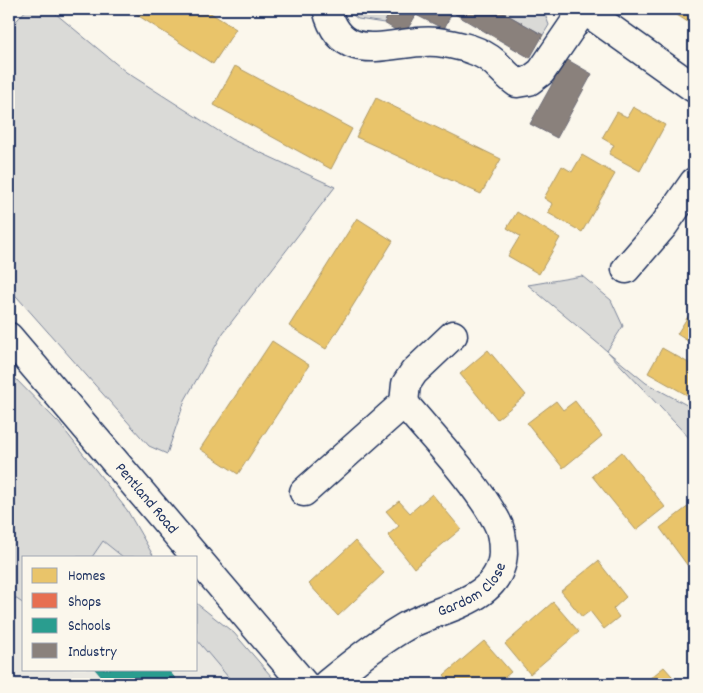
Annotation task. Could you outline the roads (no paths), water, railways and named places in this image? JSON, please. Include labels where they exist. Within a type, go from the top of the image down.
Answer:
[{"type":"street","points":[[327,9],[330,21],[342,39],[360,47],[381,48],[424,41],[443,42],[476,50],[517,83],[530,82],[542,72],[584,9],[694,88]]},
{"type":"street","points":[[626,270],[664,225],[694,182]]},
{"type":"street","points":[[304,492],[404,403],[406,384],[414,372],[454,335]]},
{"type":"street","name":"Pentland Road","points":[[11,340],[196,556]]},
{"type":"street","name":"Gardom Close","points":[[327,684],[366,652],[405,627],[488,589],[498,572],[502,558],[503,539],[497,521],[484,500],[404,403]]},
{"type":"street","name":"Pentland Road","points":[[198,558],[304,684]]}]
